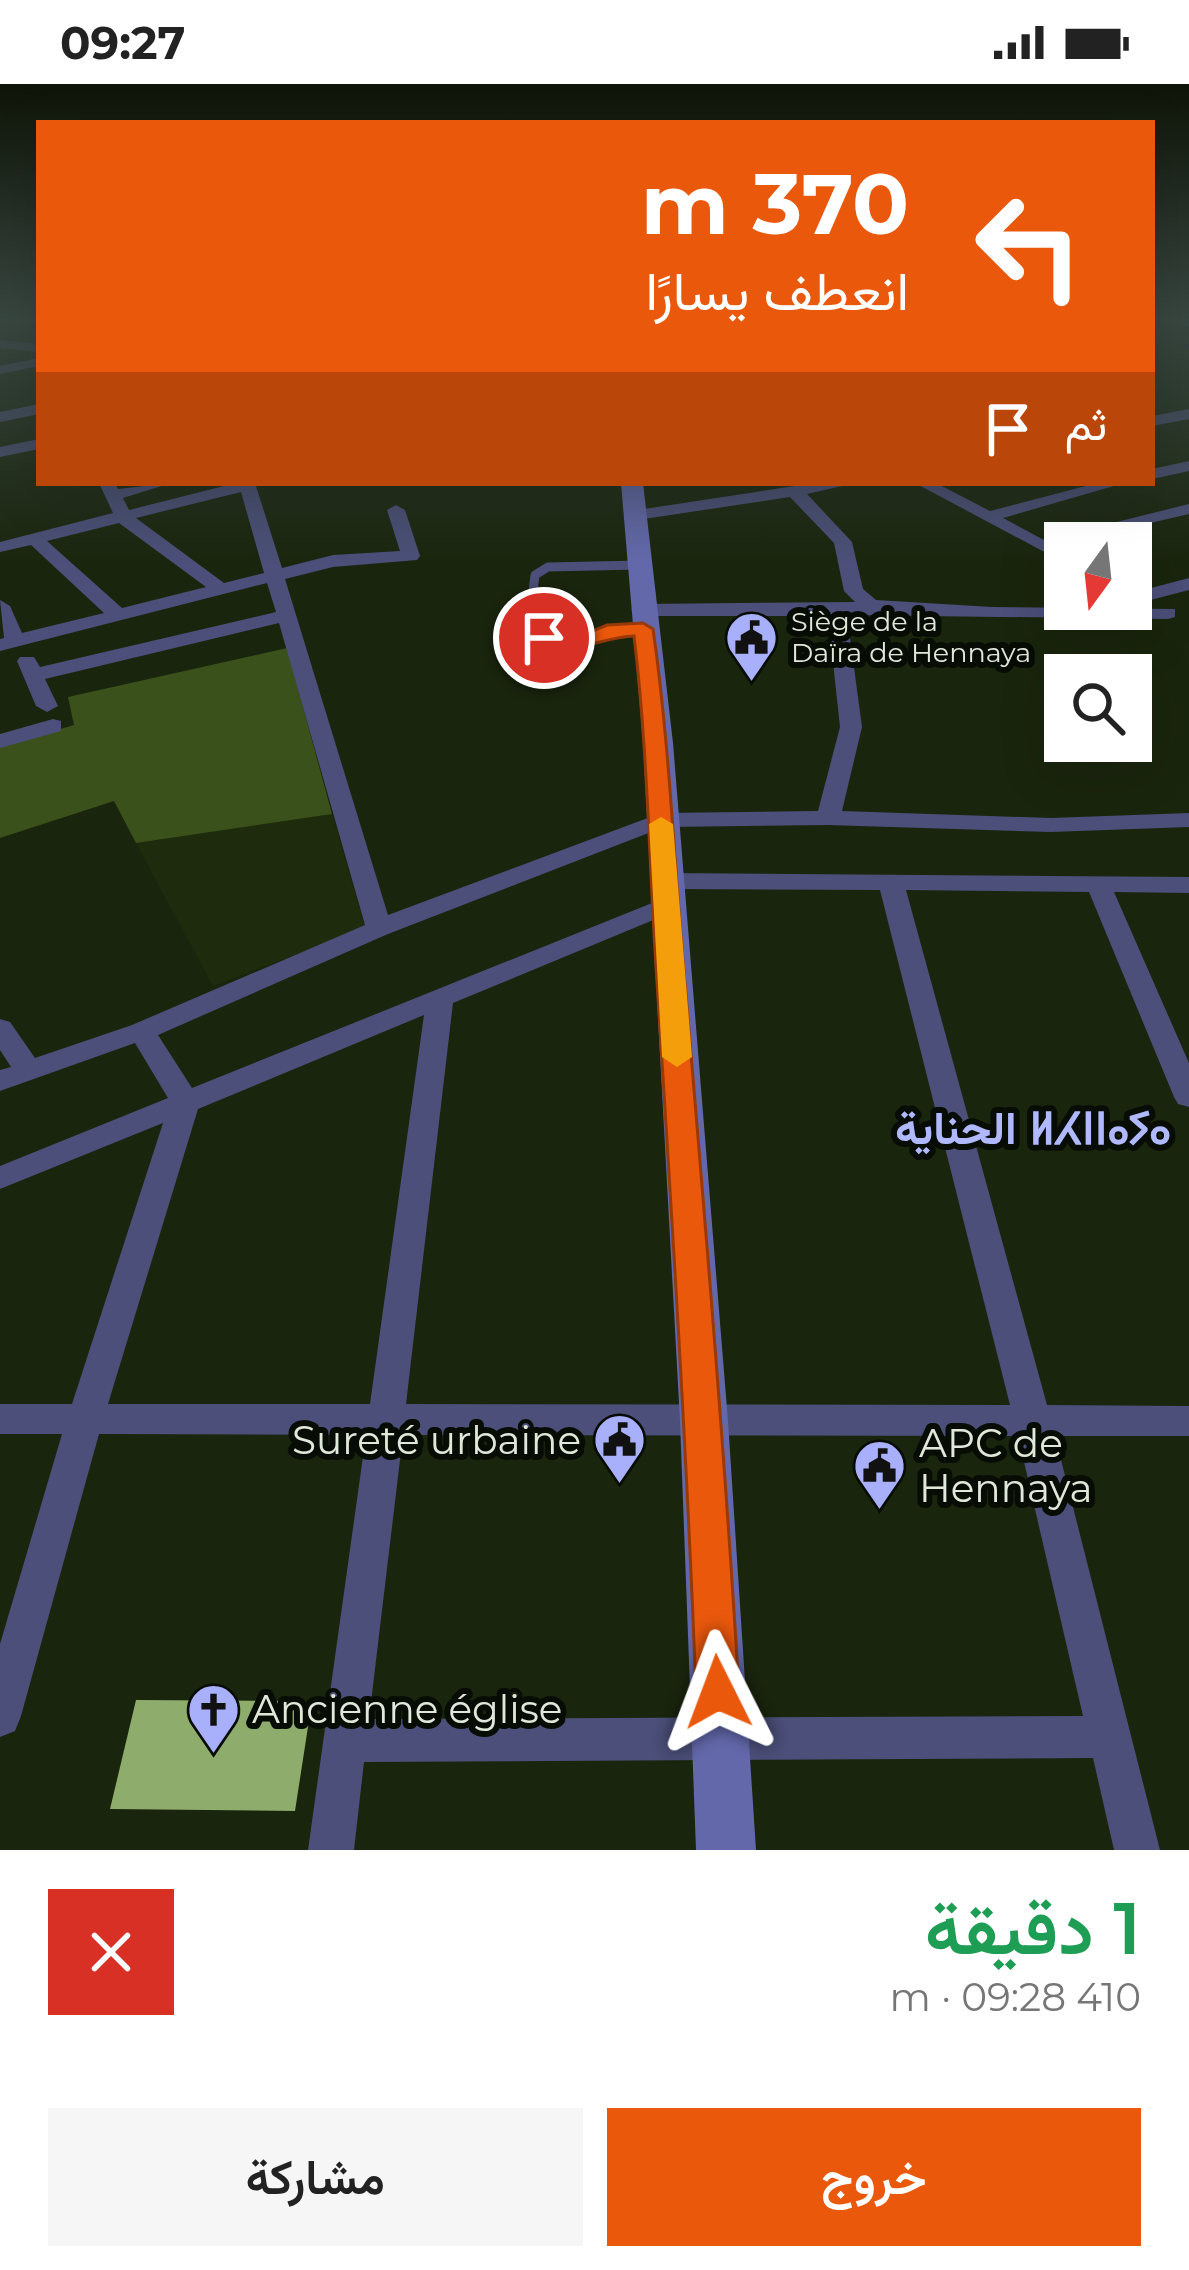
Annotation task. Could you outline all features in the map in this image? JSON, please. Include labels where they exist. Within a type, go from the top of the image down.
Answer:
[{"type":"main road","points":[[634,499],[642,620],[658,743],[704,1420],[726,1850]]},
{"type":"street","points":[[0,417],[36,410]]},
{"type":"street","points":[[1155,420],[1189,414]]},
{"type":"street","points":[[0,452],[36,445]]},
{"type":"street","points":[[1155,473],[1189,466]]},
{"type":"street","points":[[0,547],[240,486]]},
{"type":"street","points":[[248,486],[379,928]]},
{"type":"street","points":[[634,499],[796,493],[832,486]]},
{"type":"street","points":[[929,486],[1042,546],[1189,509]]},
{"type":"street","points":[[988,517],[1105,486]]},
{"type":"street","points":[[110,489],[124,518],[222,590]]},
{"type":"street","points":[[796,493],[843,542],[854,591],[871,606]]},
{"type":"street","points":[[10,643],[333,561],[411,556],[395,509]]},
{"type":"street","points":[[34,539],[119,616]]},
{"type":"street","points":[[1152,592],[1189,584]]},
{"type":"street","points":[[1152,604],[1189,624]]},
{"type":"street","points":[[0,606],[10,643],[34,675],[50,716],[0,741]]},
{"type":"street","points":[[642,620],[871,606],[992,613],[1168,613]]},
{"type":"street","points":[[828,818],[851,727],[837,610]]},
{"type":"street","points":[[34,675],[288,615]]},
{"type":"street","points":[[0,1028],[14,1076],[142,1030],[379,928],[661,820],[828,818],[1051,825],[1189,820]]},
{"type":"street","points":[[890,883],[1033,1422],[1137,1850]]},
{"type":"street","points":[[0,1178],[440,998],[665,894],[890,883],[1189,885]]},
{"type":"street","points":[[1100,886],[1189,1096]]},
{"type":"street","points":[[331,1850],[440,998]]},
{"type":"street","points":[[0,1716],[185,1101],[142,1030]]},
{"type":"street","points":[[0,1419],[1189,1421]]},
{"type":"street","points":[[345,1741],[1107,1737]]},
{"type":"lane","points":[[639,566],[548,567],[535,575],[532,591],[544,638],[561,644],[579,644],[642,620]]},
{"type":"shaded area","points":[[287,648],[332,814],[136,843],[114,801],[0,838],[0,747],[74,725],[68,697]]},
{"type":"shaded area","points":[[332,814],[365,928],[213,986],[136,843]]},
{"type":"building","name":"Ancienne église","points":[[136,1700],[312,1701],[295,1811],[110,1809]]},
{"type":"slow traffic","points":[[661,824],[677,1057]]},
{"type":"place","name":"Siège de la Daïra de Hennaya","points":[[752,683]]},
{"type":"place","name":"Sureté urbaine","points":[[620,1486]]},
{"type":"place","name":"APC de Hennaya","points":[[880,1511]]},
{"type":"place","name":"Ancienne église","points":[[213,1755]]},
{"type":"district","name":"الحناية ⵍⵃⵏⵏⴰⵢⴰ","points":[[1033,1127]]},
{"type":"route","points":[[544,638],[579,644],[607,631],[643,629],[658,743],[718,1692]]}]
